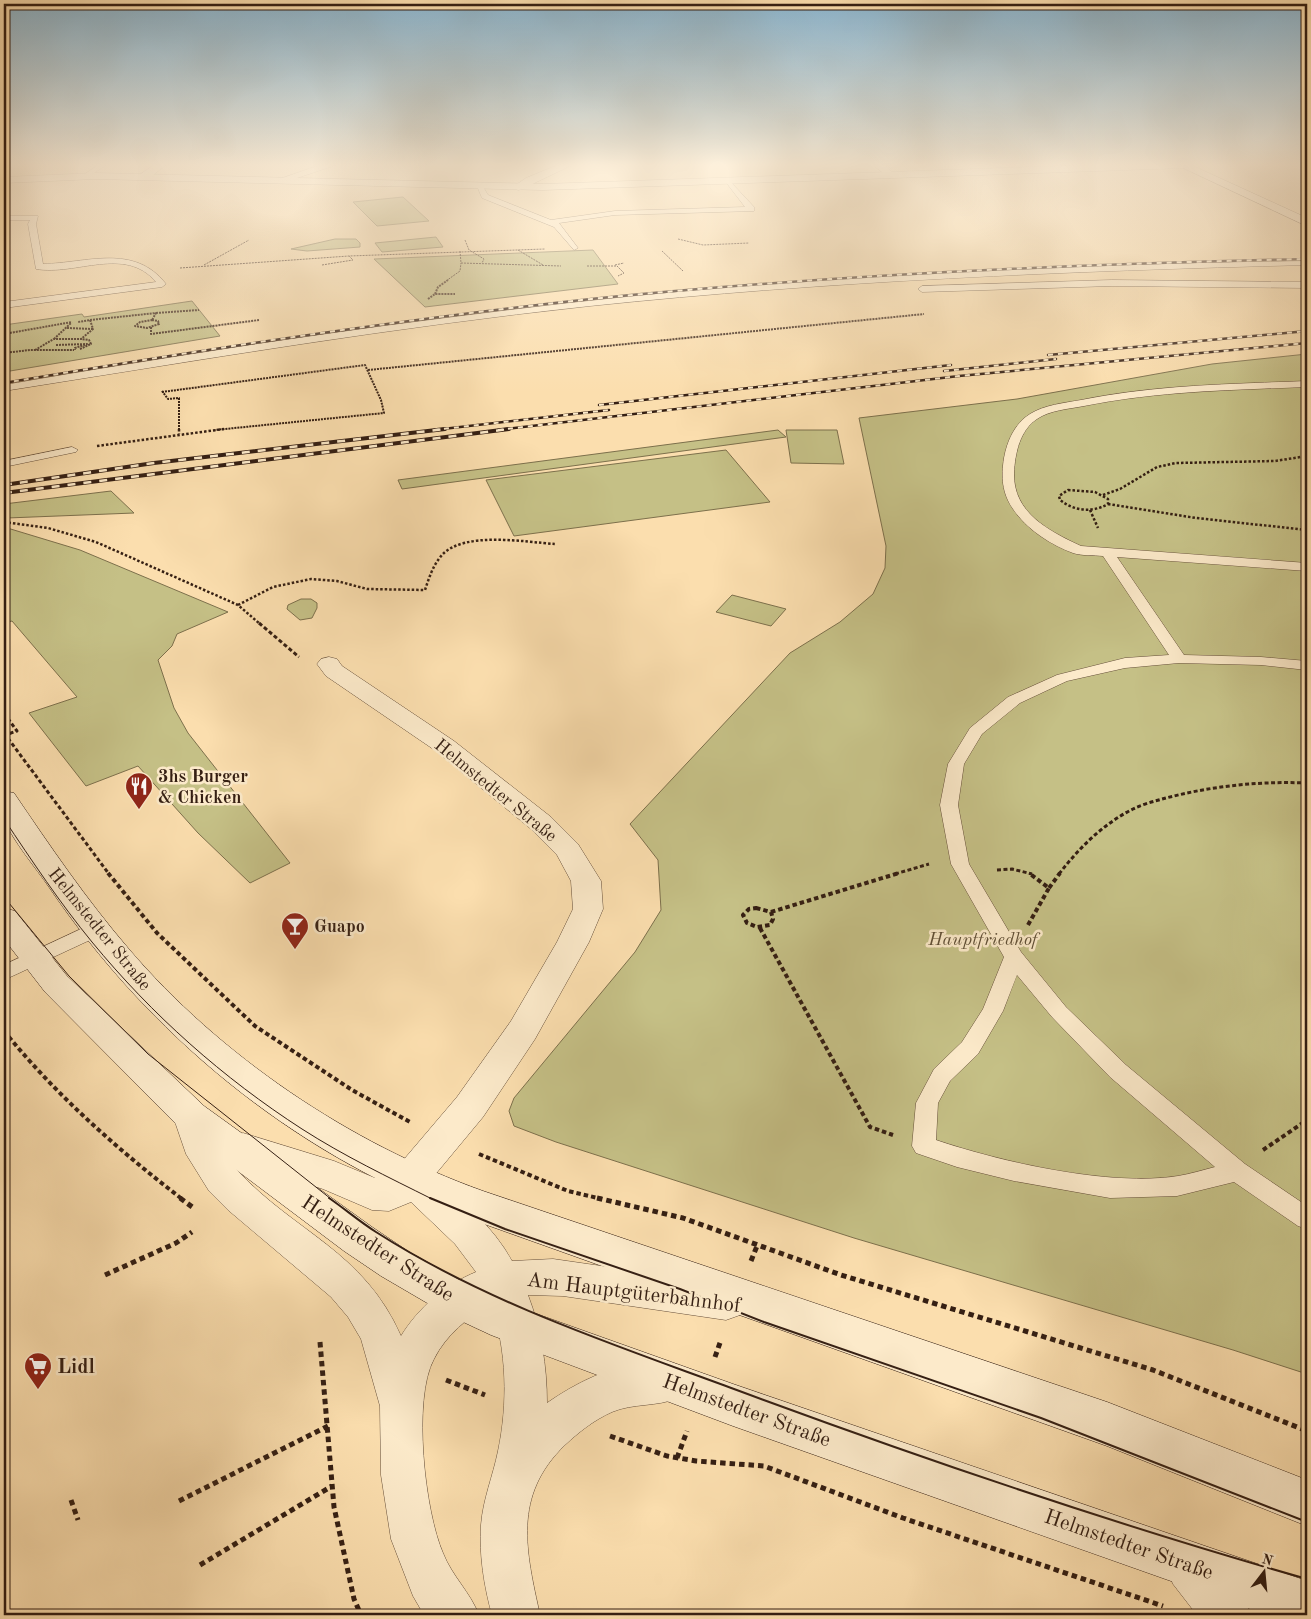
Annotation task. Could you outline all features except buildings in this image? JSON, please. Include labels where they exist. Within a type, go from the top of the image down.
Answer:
[{"type":"street","name":"Helmstedter Straße","points":[[223,1141],[334,1177],[372,1194],[393,1193],[412,1178],[470,1108],[523,1030],[573,942],[588,910],[586,881],[568,850],[541,822],[445,746],[334,671],[316,662]]},
{"type":"street","name":"Helmstedter Straße","points":[[4,799],[96,929],[136,978],[167,1010],[223,1058],[271,1095],[320,1128],[412,1178],[505,1216],[746,1303],[1107,1424],[1307,1503]]},
{"type":"street","name":"Helmstedter Straße","points":[[4,918],[34,959],[56,984],[191,1116],[388,1259],[460,1301],[518,1327],[689,1389],[992,1497],[1307,1605]]},
{"type":"street","name":"Helmstedter Straße","points":[[191,1116],[199,1143],[208,1160],[223,1178],[240,1196],[340,1279],[363,1304],[373,1321],[389,1359],[402,1412]]},
{"type":"street","name":"Am Hauptgüterbahnhof","points":[[412,1178],[470,1234],[488,1256],[502,1281],[518,1327],[524,1370],[525,1408],[520,1450],[503,1534],[506,1571],[516,1615]]},
{"type":"street","name":"Am Hauptgüterbahnhof","points":[[455,1615],[425,1570],[410,1527],[403,1480],[402,1412],[406,1375],[415,1347],[434,1322],[460,1301],[480,1289],[502,1281],[525,1277],[562,1279],[746,1303]]},
{"type":"street","name":"Am Hauptgüterbahnhof","points":[[512,1482],[523,1462],[541,1440],[562,1420],[588,1401],[606,1391],[645,1383],[689,1389]]},
{"type":"street","points":[[1188,1563],[1227,1615]]},
{"type":"lane","points":[[4,305],[162,284],[149,270],[125,260],[58,267],[39,267],[35,241]]},
{"type":"lane","points":[[568,241],[574,248]]},
{"type":"lane","points":[[4,388],[171,358],[400,325],[677,294],[898,278],[1116,268],[1307,263]]},
{"type":"lane","points":[[898,278],[911,289],[1112,283],[1307,285]]},
{"type":"lane","points":[[1307,384],[1168,390],[1128,395],[1053,409],[1032,417],[1021,430],[1011,447],[1008,485],[1013,500],[1024,516],[1045,535],[1078,550],[1307,567]]},
{"type":"lane","points":[[4,464],[72,450]]},
{"type":"lane","points":[[1108,553],[1180,658]]},
{"type":"lane","points":[[1307,666],[1261,661],[1180,658],[1125,663],[1062,678],[1014,700],[976,731],[956,764],[949,805],[960,864],[1014,957],[1059,1012],[1118,1071],[1237,1171],[1307,1220]]},
{"type":"lane","points":[[4,973],[96,929]]},
{"type":"lane","points":[[1014,957],[993,1012],[970,1048],[942,1075],[927,1103],[924,1146],[957,1157],[1014,1171],[1110,1188],[1177,1186],[1237,1171]]},
{"type":"path","points":[[204,266],[248,241]]},
{"type":"path","points":[[465,241],[469,250],[484,259],[482,263]]},
{"type":"path","points":[[684,241],[703,245],[748,243]]},
{"type":"path","points":[[149,270],[349,256],[469,250],[574,248]]},
{"type":"path","points":[[516,249],[543,265]]},
{"type":"path","points":[[435,294],[438,287],[460,271],[460,251]]},
{"type":"path","points":[[662,251],[689,276]]},
{"type":"path","points":[[322,265],[353,260],[349,256]]},
{"type":"path","points":[[461,263],[568,266]]},
{"type":"path","points":[[584,266],[624,263]]},
{"type":"path","points":[[4,334],[90,320],[199,310]]},
{"type":"path","points":[[152,320],[156,313]]},
{"type":"path","points":[[368,370],[926,314]]},
{"type":"path","points":[[90,320],[93,328]]},
{"type":"path","points":[[152,320],[160,322],[151,327],[135,326],[140,322],[152,320]]},
{"type":"path","points":[[151,327],[151,334],[259,320]]},
{"type":"path","points":[[35,350],[54,339],[71,323]]},
{"type":"path","points":[[67,328],[93,328]]},
{"type":"path","points":[[80,339],[93,328]]},
{"type":"path","points":[[4,353],[35,350],[76,350],[91,344],[89,340],[54,339]]},
{"type":"path","points":[[56,344],[87,344],[74,348],[76,350]]},
{"type":"path","points":[[72,450],[179,434],[384,413],[381,400],[365,365],[162,391],[168,399],[179,398],[179,434]]},
{"type":"path","points":[[1103,495],[1120,489],[1157,467],[1176,463],[1275,461],[1307,456]]},
{"type":"path","points":[[1108,504],[1108,499],[1103,495],[1077,489],[1068,490],[1059,496],[1064,504],[1081,509],[1102,508],[1108,504],[1196,518],[1307,530]]},
{"type":"path","points":[[4,522],[48,528],[96,542],[238,605],[316,662]]},
{"type":"path","points":[[238,605],[254,594],[278,584],[302,578],[336,580],[358,588],[425,590],[436,562],[445,552],[463,543],[555,544]]},
{"type":"path","points":[[4,713],[17,731],[4,734],[119,888],[157,933],[255,1026],[352,1090],[406,1120]]},
{"type":"path","points":[[1014,957],[1030,919],[1066,864],[1097,832],[1133,808],[1188,792],[1241,785],[1307,783]]},
{"type":"path","points":[[771,912],[774,919],[770,925],[760,928],[747,924],[743,915],[746,911],[759,907],[771,912],[924,864],[960,864]]},
{"type":"path","points":[[971,884],[984,874],[1001,869],[1022,870],[1039,876],[1049,888]]},
{"type":"path","points":[[760,928],[870,1127],[924,1146]]},
{"type":"path","points":[[4,1031],[46,1080],[134,1163],[200,1213]]},
{"type":"path","points":[[1237,1171],[1274,1141],[1307,1120]]},
{"type":"path","points":[[488,1158],[568,1191],[682,1218],[850,1278],[1154,1370],[1307,1431]]},
{"type":"path","points":[[105,1275],[176,1243],[192,1232]]},
{"type":"path","points":[[677,1458],[689,1389],[746,1303],[757,1246]]},
{"type":"path","points":[[320,1342],[334,1507],[354,1599],[361,1615]]},
{"type":"path","points":[[179,1501],[328,1426]]},
{"type":"path","points":[[605,1435],[655,1453],[677,1458],[764,1466],[904,1518],[1170,1608]]},
{"type":"path","points":[[200,1565],[332,1486]]},
{"type":"path","points":[[71,1500],[78,1520]]},
{"type":"green space","points":[[328,241],[358,241],[360,243],[360,247],[307,251],[291,249]]},
{"type":"green space","points":[[438,241],[443,247],[382,252],[375,243]]},
{"type":"green space","points":[[593,250],[618,284],[425,307],[374,259]]},
{"type":"green space","points":[[192,301],[220,336],[4,372],[4,325],[82,314],[84,317]]},
{"type":"green space","name":"Hauptfriedhof","points":[[1307,354],[1307,1374],[1233,1350],[854,1238],[556,1142],[514,1126],[509,1111],[514,1098],[635,952],[661,910],[658,860],[630,824],[790,653],[840,622],[873,594],[885,568],[886,546],[859,418],[1017,399],[1212,364]]},
{"type":"green space","points":[[778,430],[786,437],[402,489],[398,480]]},
{"type":"green space","points":[[786,430],[837,430],[844,464],[791,463]]},
{"type":"green space","points":[[726,450],[770,502],[514,536],[486,480]]},
{"type":"green space","points":[[111,491],[134,513],[7,518],[4,520],[4,504]]},
{"type":"green space","points":[[4,527],[80,550],[228,612],[177,634],[172,646],[158,660],[174,708],[188,733],[290,863],[250,883],[198,833],[138,766],[86,786],[29,713],[77,697],[12,621],[4,623]]},
{"type":"green space","points":[[732,595],[786,609],[771,626],[716,612]]},
{"type":"green space","points":[[301,599],[311,599],[317,603],[317,608],[312,618],[300,620],[287,609],[288,605]]},
{"type":"tram line","points":[[4,819],[57,897],[92,942],[139,995],[190,1044],[244,1089],[302,1129],[350,1157],[430,1198]]},
{"type":"tram line","points":[[4,897],[69,976],[148,1054],[331,1199]]},
{"type":"tram line","points":[[329,1198],[376,1232],[418,1257],[506,1301],[596,1338],[805,1415],[1019,1490],[1162,1536],[1307,1579]]},
{"type":"tram line","points":[[430,1198],[505,1229],[680,1289],[764,1322],[1041,1418],[1307,1522]]},
{"type":"railway","points":[[4,383],[297,336],[591,299],[859,277],[1128,264],[1307,259]]},
{"type":"railway","points":[[1048,355],[1307,331]]},
{"type":"railway","points":[[498,430],[959,376],[1307,343]]},
{"type":"railway","points":[[944,371],[1056,359]]},
{"type":"railway","points":[[599,405],[951,365]]},
{"type":"railway","points":[[434,430],[609,410]]},
{"type":"railway","points":[[4,485],[154,463],[445,429]]},
{"type":"railway","points":[[4,493],[509,429]]},
{"type":"place","name":"3hs Burger & Chicken","points":[[139,810]]},
{"type":"place","name":"Guapo","points":[[295,950]]},
{"type":"place","name":"Lidl","points":[[38,1390]]}]
